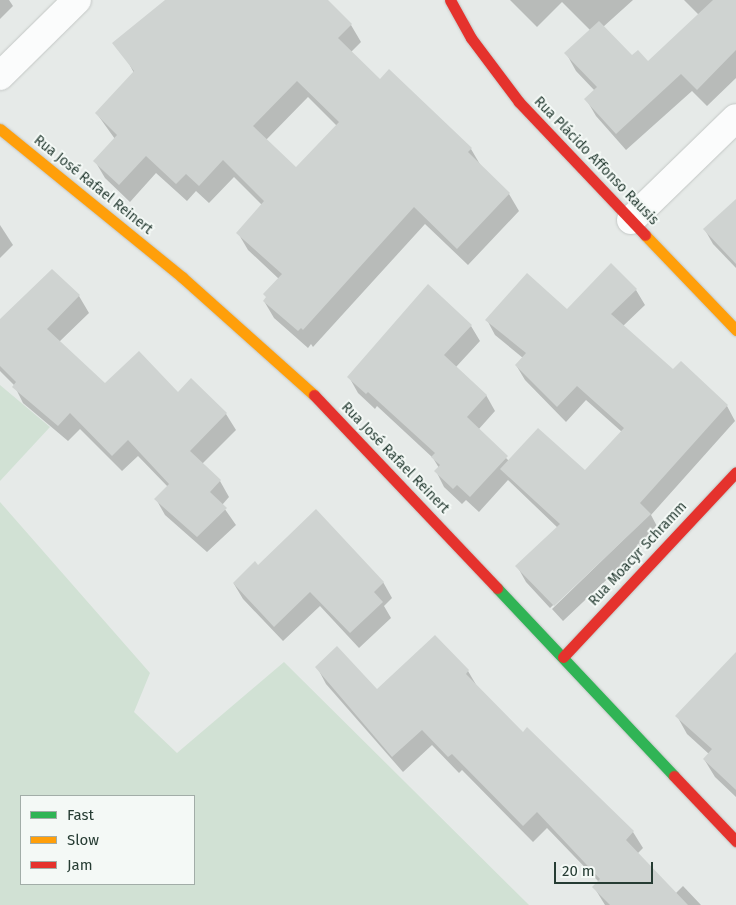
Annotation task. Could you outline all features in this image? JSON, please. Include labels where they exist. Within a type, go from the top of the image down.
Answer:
[{"type":"street","points":[[0,76],[77,0]]},
{"type":"street","name":"Rua Plácido Affonso Rausis","points":[[450,0],[471,38],[499,78],[736,330]]},
{"type":"street","points":[[631,220],[736,118]]},
{"type":"street","name":"Rua José Rafael Reinert","points":[[0,129],[257,342],[322,403],[736,842]]},
{"type":"street","name":"Rua Moacyr Schramm","points":[[562,657],[736,472]]},
{"type":"green space","points":[[0,385],[50,427],[0,481]]},
{"type":"green space","points":[[0,502],[150,673],[134,712],[177,753],[284,662],[529,905],[0,905]]},
{"type":"building","points":[[165,0],[328,0],[352,24],[338,38],[380,79],[389,69],[472,148],[468,152],[510,193],[457,249],[414,207],[303,330],[301,328],[298,331],[263,301],[266,297],[263,294],[282,274],[236,233],[264,201],[223,160],[199,186],[186,174],[176,184],[146,156],[119,185],[93,161],[117,135],[95,113],[134,71],[112,43]],"holes":[[[297,81],[339,122],[296,167],[253,126]]]},
{"type":"building","points":[[713,0],[736,0],[736,50],[697,90],[681,74],[616,134],[584,99],[597,87],[564,53],[599,21],[632,55],[638,50],[648,61]]},
{"type":"building","points":[[736,199],[736,264],[703,229]]},
{"type":"building","points":[[611,263],[637,289],[611,314],[673,369],[681,361],[728,405],[640,503],[651,514],[554,606],[515,566],[560,524],[500,469],[538,428],[585,470],[624,428],[577,386],[557,407],[515,365],[526,353],[485,320],[527,273],[567,309]]},
{"type":"building","points":[[52,269],[80,295],[47,329],[105,383],[139,351],[178,392],[191,378],[227,413],[190,451],[221,480],[210,492],[227,508],[197,537],[154,499],[169,484],[128,440],[112,456],[70,413],[58,426],[12,387],[16,382],[0,366],[0,319]]},
{"type":"building","points":[[428,284],[472,325],[444,355],[487,395],[467,417],[508,456],[470,497],[457,485],[453,489],[434,471],[440,465],[431,457],[435,453],[368,392],[366,394],[347,377]]},
{"type":"building","points":[[316,509],[384,582],[374,592],[383,602],[350,633],[310,592],[274,627],[233,583],[255,561],[258,565]]},
{"type":"building","points":[[435,635],[469,670],[466,674],[523,732],[527,727],[634,831],[626,840],[688,905],[610,905],[592,887],[600,879],[537,812],[523,826],[452,754],[448,757],[422,730],[392,757],[315,667],[337,646],[377,689]]},
{"type":"building","points":[[736,652],[736,790],[703,759],[712,749],[675,716]]},
{"type":"traffic: fast","points":[[497,588],[674,776]]},
{"type":"traffic: slow","points":[[0,129],[182,277],[314,395]]},
{"type":"traffic: slow","points":[[645,235],[736,330]]},
{"type":"traffic: jam","points":[[450,0],[471,38],[519,102],[645,235]]},
{"type":"traffic: jam","points":[[314,395],[497,588]]},
{"type":"traffic: jam","points":[[563,657],[736,472]]},
{"type":"traffic: jam","points":[[674,776],[736,841]]}]
